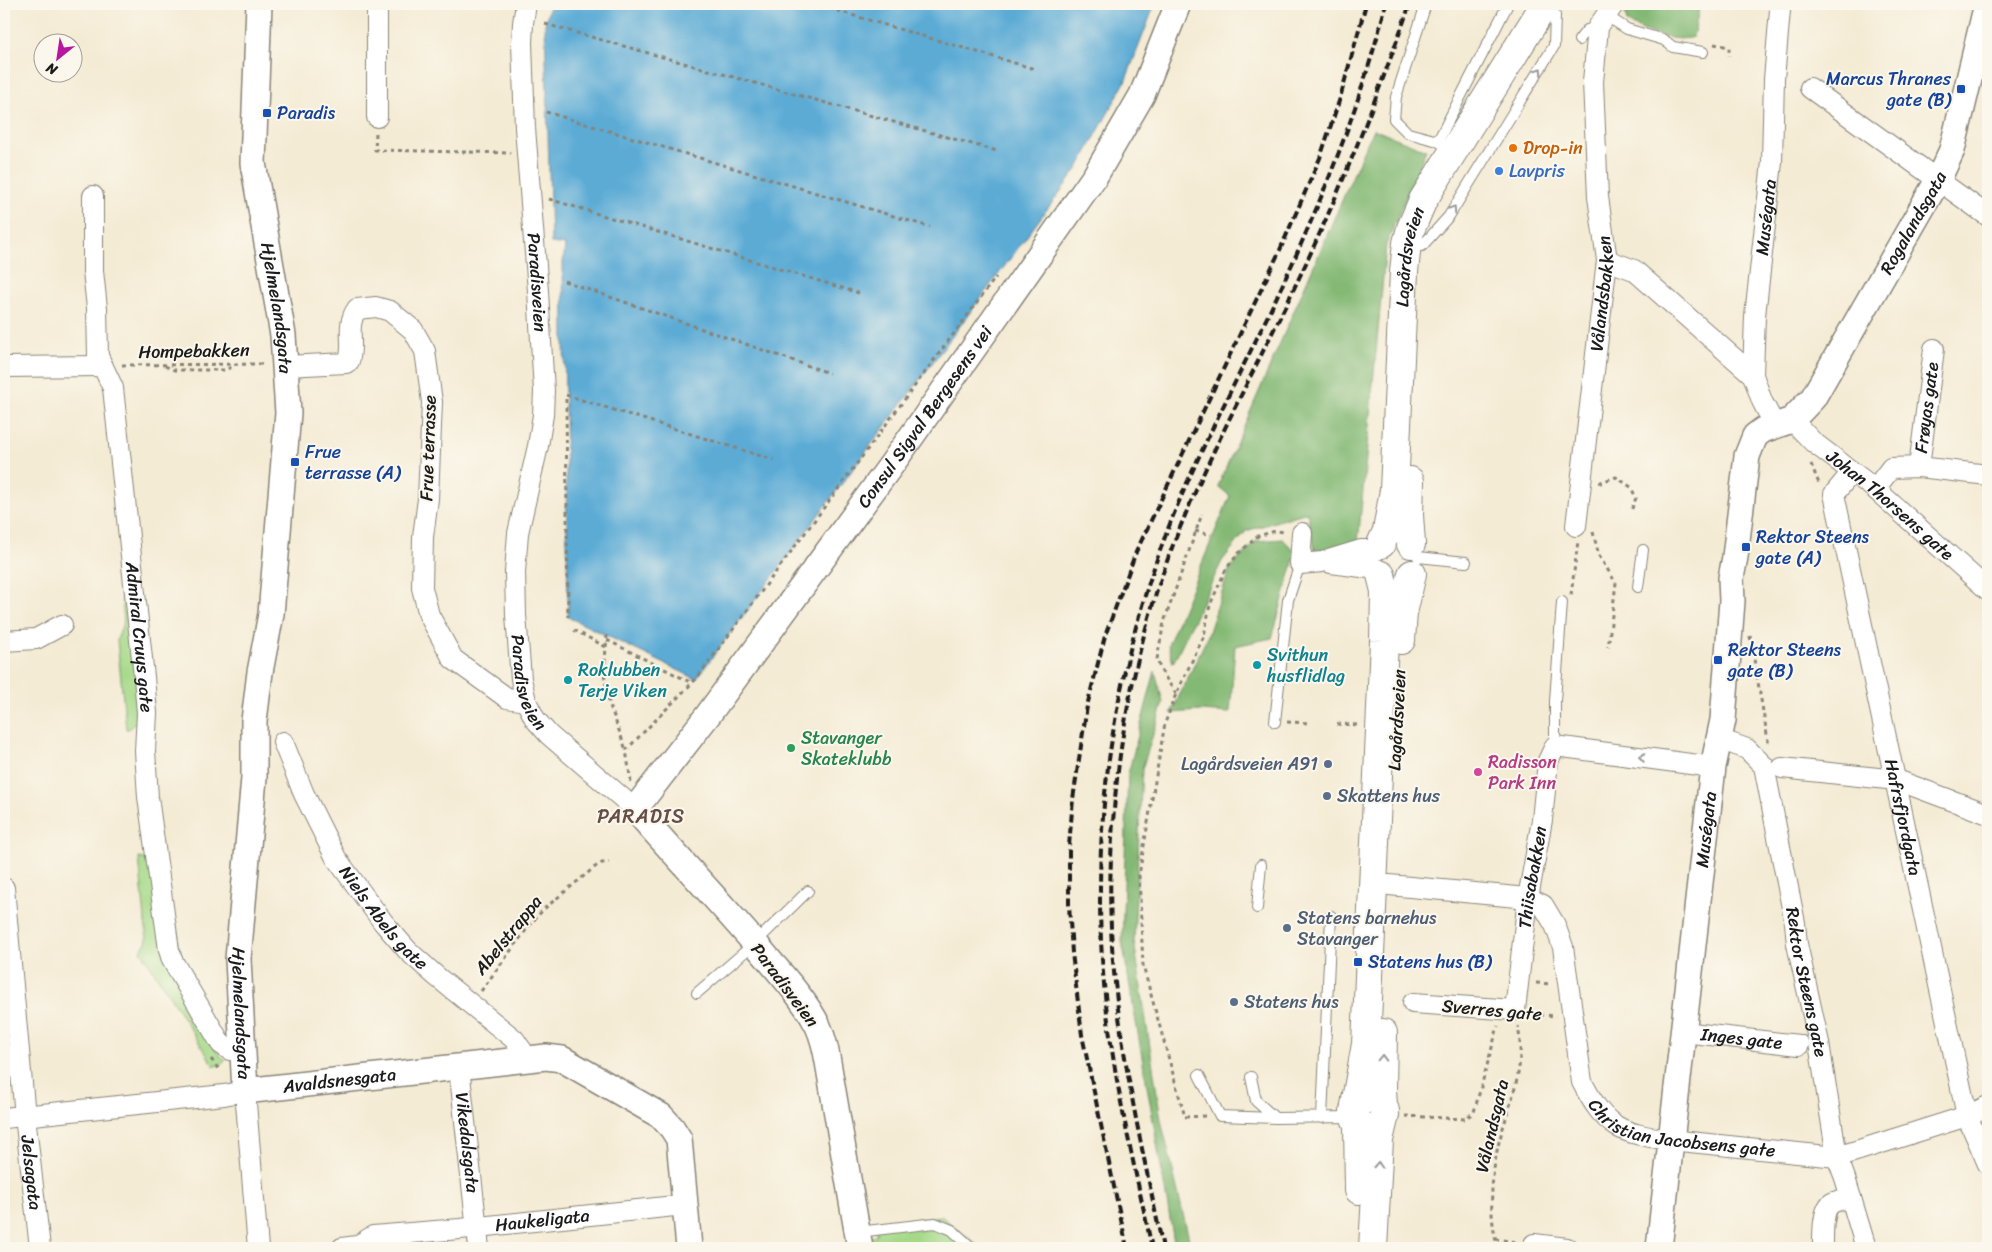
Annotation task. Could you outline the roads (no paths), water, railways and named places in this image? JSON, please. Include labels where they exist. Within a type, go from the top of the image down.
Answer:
[{"type":"main road","name":"Lagårdsveien","points":[[1373,1248],[1379,1140],[1372,1115],[1366,1044],[1384,640],[1384,591],[1379,559],[1388,531],[1394,490],[1407,243],[1411,228],[1445,146],[1554,8]]},
{"type":"main road","name":"Lagårdsveien","points":[[1356,1248],[1359,1191],[1382,1070],[1403,613],[1414,559],[1409,491],[1419,274],[1422,246],[1430,219],[1448,185],[1554,8]]},
{"type":"main road","points":[[1395,538],[1402,539],[1414,559],[1407,578],[1397,581],[1389,580],[1379,559],[1388,540],[1395,538]]},
{"type":"street","name":"Hjelmelandsgata","points":[[258,1248],[242,1051],[238,959],[254,778],[254,722],[260,672],[271,614],[288,413],[283,336],[253,163],[259,4]]},
{"type":"street","points":[[377,4],[377,117]]},
{"type":"street","name":"Paradisveien","points":[[526,4],[522,43],[527,154],[544,390],[543,415],[538,446],[518,533],[515,572],[516,624],[521,679],[526,701],[535,719],[550,735],[635,809],[755,943],[811,1013],[824,1042],[858,1240]]},
{"type":"street","name":"Consul Sigval Bergesens vei","points":[[635,809],[708,715],[892,464],[1095,176],[1142,95],[1178,4]]},
{"type":"street","name":"Muségata","points":[[1659,1248],[1713,767],[1723,720],[1732,601],[1730,578],[1736,557],[1747,456],[1755,436],[1763,430],[1783,423],[1762,401],[1753,375],[1755,316],[1772,162],[1774,79],[1779,4]]},
{"type":"street","name":"Rogalandsgata","points":[[1783,423],[1813,398],[1938,180],[1952,150],[1987,4]]},
{"type":"street","name":"Vålandsbakken","points":[[1585,526],[1607,260],[1598,197],[1593,82],[1606,15]]},
{"type":"street","points":[[1810,88],[1988,216]]},
{"type":"street","name":"Admiral Cruys gate","points":[[93,196],[93,271],[97,308],[98,356],[113,388],[147,712],[145,742],[148,797],[169,950],[172,960],[220,1044],[230,1050],[242,1051]]},
{"type":"street","points":[[1607,260],[1634,270],[1753,375]]},
{"type":"street","name":"Frue terrasse","points":[[286,366],[346,363],[349,361],[350,325],[352,316],[357,309],[376,307],[390,311],[413,330],[425,351],[432,402],[428,499],[423,537],[422,588],[429,615],[453,659],[507,698],[526,701]]},
{"type":"street","name":"Frøyas gate","points":[[1919,467],[1934,349]]},
{"type":"street","points":[[4,367],[102,366]]},
{"type":"street","name":"Johan Thorsens gate","points":[[1783,423],[1813,442],[1875,488],[1988,590]]},
{"type":"street","points":[[1875,488],[1891,468],[1919,467],[1988,475]]},
{"type":"street","name":"Hafrsfjordgata","points":[[1852,472],[1834,494],[1897,780],[1967,1116],[1988,1164]]},
{"type":"street","points":[[1302,533],[1300,564],[1322,562],[1361,550],[1379,559]]},
{"type":"street","points":[[4,641],[36,639],[62,625]]},
{"type":"street","name":"Rektor Steens gate","points":[[1719,739],[1747,749],[1764,766],[1795,923],[1797,944],[1819,1043],[1837,1157],[1866,1248]]},
{"type":"street","name":"Niels Abels gate","points":[[283,742],[304,794],[336,858],[383,922],[408,951],[514,1039],[528,1059]]},
{"type":"street","points":[[1555,746],[1713,767]]},
{"type":"street","name":"Thiisabakken","points":[[1509,1009],[1542,820],[1548,761],[1555,746]]},
{"type":"street","points":[[1782,768],[1897,780],[1988,814]]},
{"type":"street","points":[[1390,885],[1528,898]]},
{"type":"street","name":"Jelsagata","points":[[4,888],[7,960],[40,1248]]},
{"type":"street","name":"Christian Jacobsens gate","points":[[1528,898],[1543,905],[1563,947],[1582,1082],[1602,1117],[1620,1130],[1644,1137],[1837,1157],[1967,1116],[1988,1106]]},
{"type":"street","name":"Sverres gate","points":[[1413,1004],[1509,1009]]},
{"type":"street","name":"Inges gate","points":[[1682,1032],[1799,1044]]},
{"type":"street","name":"Avaldsnesgata","points":[[4,1118],[224,1095],[245,1091],[546,1057],[562,1059],[661,1116],[672,1128],[679,1139],[684,1205]]},
{"type":"street","name":"Vikedalsgata","points":[[459,1067],[479,1248]]},
{"type":"street","points":[[1823,1248],[1823,1225],[1828,1207],[1832,1203],[1851,1198]]},
{"type":"street","points":[[684,1205],[689,1248]]},
{"type":"street","name":"Haukeligata","points":[[342,1248],[357,1246],[372,1236],[478,1227],[684,1205]]},
{"type":"street","points":[[1534,1244],[1567,1248]]},
{"type":"lane","points":[[1426,4],[1396,97],[1394,119],[1408,133],[1445,146],[1508,4]]},
{"type":"lane","points":[[1579,40],[1587,30],[1606,15],[1627,29],[1664,40],[1673,47],[1703,52]]},
{"type":"lane","points":[[1638,587],[1643,550]]},
{"type":"lane","points":[[1414,559],[1466,562]]},
{"type":"lane","points":[[1275,722],[1288,600],[1300,564]]},
{"type":"lane","name":"Thiisabakken","points":[[1555,746],[1555,701],[1562,602]]},
{"type":"lane","points":[[1257,908],[1261,866]]},
{"type":"lane","points":[[697,993],[755,943],[808,891]]},
{"type":"lane","points":[[1322,1118],[1331,916]]},
{"type":"lane","points":[[1199,1075],[1220,1116],[1322,1118],[1372,1115]]},
{"type":"lane","points":[[1251,1077],[1256,1101],[1275,1118]]},
{"type":"lane","points":[[858,1240],[935,1223],[952,1230],[972,1248]]},
{"type":"water","points":[[550,4],[1155,4],[1125,82],[1078,168],[696,679],[568,617],[563,263],[565,245],[551,243],[545,24]]},
{"type":"railway","points":[[1127,1248],[1082,1035],[1072,953],[1069,905],[1069,846],[1073,799],[1087,706],[1105,636],[1136,552],[1280,250],[1320,158],[1340,98],[1366,4]]},
{"type":"railway","points":[[1152,1248],[1119,1090],[1110,1036],[1103,970],[1100,904],[1102,838],[1107,772],[1117,707],[1150,579],[1173,516],[1224,404],[1266,320],[1326,186],[1365,78],[1386,4]]},
{"type":"railway","points":[[1163,1248],[1133,1103],[1118,1006],[1113,957],[1110,908],[1113,819],[1122,739],[1129,699],[1148,621],[1173,545],[1202,477],[1330,210],[1372,108],[1410,4]]},
{"type":"place","name":"Marcus Thranes gate (B)","points":[[1961,89]]},
{"type":"place","name":"Paradis","points":[[267,113]]},
{"type":"place","name":"Drop-in","points":[[1513,148]]},
{"type":"place","name":"Lavpris","points":[[1499,171]]},
{"type":"place","name":"Frue terrasse (A)","points":[[295,462]]},
{"type":"place","name":"Rektor Steens gate (A)","points":[[1746,547]]},
{"type":"place","name":"Rektor Steens gate (B)","points":[[1718,660]]},
{"type":"place","name":"Svithun husflidlag","points":[[1257,665]]},
{"type":"place","name":"Roklubben Terje Viken","points":[[568,680]]},
{"type":"place","name":"Stavanger Skateklubb","points":[[791,748]]},
{"type":"place","name":"Lagårdsveien A91","points":[[1328,764]]},
{"type":"place","name":"Radisson Park Inn","points":[[1478,772]]},
{"type":"place","name":"Skattens hus","points":[[1327,796]]},
{"type":"place","name":"Statens barnehus Stavanger","points":[[1287,928]]},
{"type":"place","name":"Statens hus (B)","points":[[1358,962]]},
{"type":"place","name":"Statens hus","points":[[1234,1002]]},
{"type":"district","name":"PARADIS","points":[[641,816]]}]
